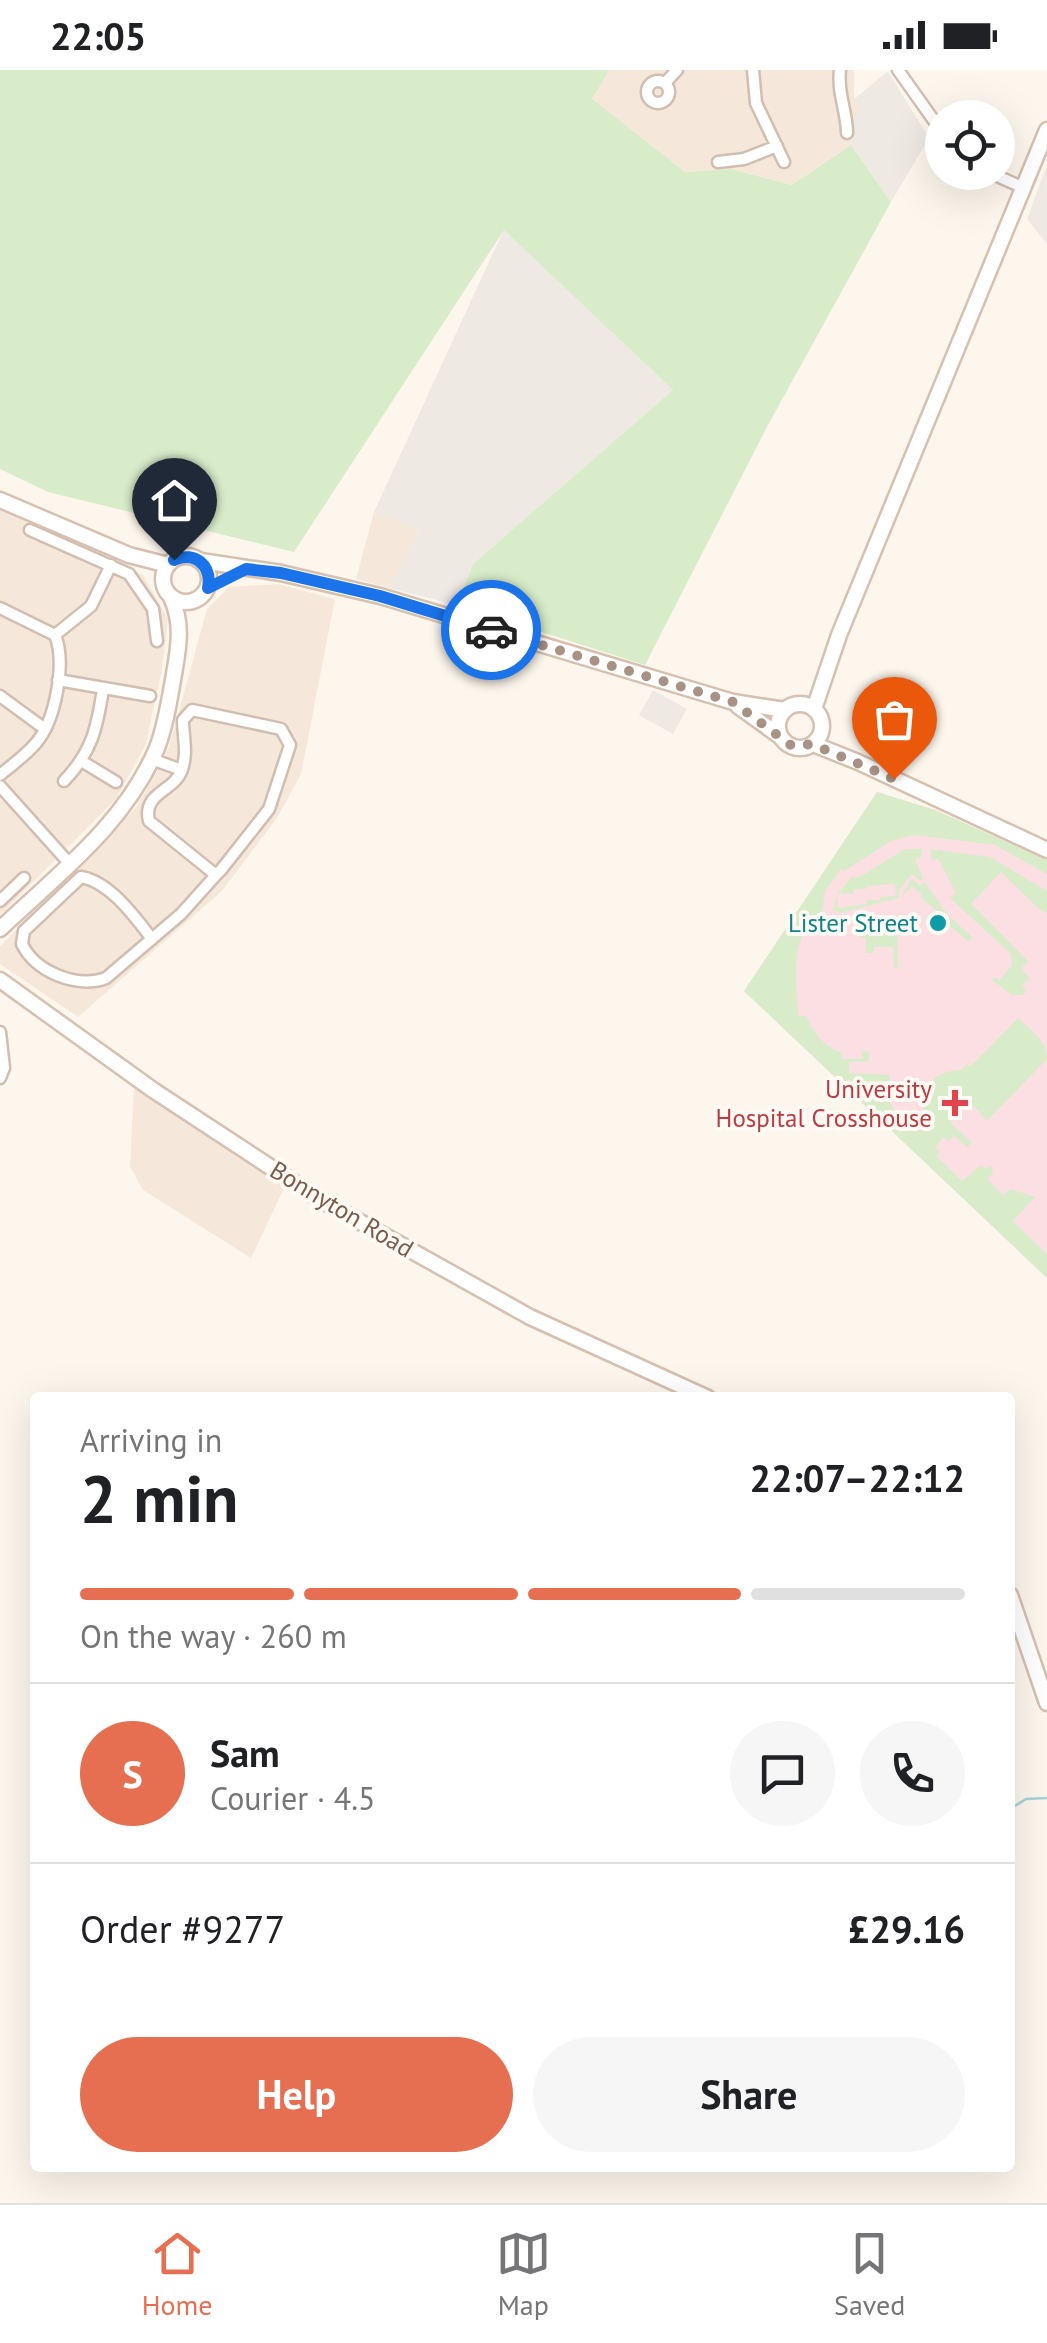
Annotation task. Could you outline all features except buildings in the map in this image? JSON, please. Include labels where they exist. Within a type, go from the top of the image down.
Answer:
[{"type":"main road","points":[[814,709],[839,635],[1047,130]]},
{"type":"main road","points":[[0,500],[129,555],[168,565],[180,557],[281,573],[380,596],[733,702],[786,710]]},
{"type":"main road","points":[[129,555],[185,602],[246,569]]},
{"type":"main road","points":[[180,636],[203,593],[208,574],[201,562]]},
{"type":"main road","points":[[0,928],[118,814],[151,759],[170,697],[180,636],[178,614],[168,591],[168,565]]},
{"type":"main road","points":[[733,702],[781,737],[799,748],[812,744],[822,730],[821,718],[814,709],[799,704],[786,710],[778,722],[781,737]]},
{"type":"main road","points":[[822,730],[858,762]]},
{"type":"main road","points":[[812,744],[1047,850]]},
{"type":"main road","name":"Bonnyton Road","points":[[0,980],[153,1090],[319,1199],[530,1317],[695,1392]]},
{"type":"main road","points":[[1015,1610],[1047,1703]]},
{"type":"street","points":[[665,84],[676,70]]},
{"type":"street","points":[[753,70],[756,104],[784,162]]},
{"type":"street","points":[[840,70],[847,133]]},
{"type":"street","points":[[898,70],[925,108]]},
{"type":"street","points":[[718,162],[744,159],[776,146]]},
{"type":"street","points":[[1015,184],[1024,188]]},
{"type":"street","points":[[30,530],[129,574],[153,609],[157,640]]},
{"type":"street","points":[[56,635],[91,606],[110,566]]},
{"type":"street","points":[[0,608],[56,635],[62,651],[45,730],[0,775]]},
{"type":"street","points":[[58,680],[150,696]]},
{"type":"street","points":[[64,781],[82,762],[97,727],[104,689]]},
{"type":"street","points":[[0,696],[45,730]]},
{"type":"street","points":[[152,938],[112,894],[81,877],[24,931],[22,944],[24,950],[56,974],[92,983],[106,978],[181,914],[216,875],[270,809],[290,745],[281,729],[192,710],[184,720],[186,751],[182,770],[152,800],[147,813],[149,820],[216,875]]},
{"type":"street","points":[[151,759],[182,770]]},
{"type":"street","points":[[82,762],[116,782]]},
{"type":"street","points":[[0,786],[69,863]]},
{"type":"street","points":[[0,901],[24,878]]},
{"type":"street","points":[[0,1032],[4,1068],[0,1078]]},
{"type":"shaded area","points":[[609,70],[854,70],[854,98],[861,108],[849,134],[851,145],[792,185],[731,169],[685,172],[591,99]]},
{"type":"shaded area","points":[[888,71],[925,131],[925,145],[891,202],[851,145],[853,116],[861,108],[854,99]]},
{"type":"shaded area","points":[[1047,165],[1047,244],[1027,219]]},
{"type":"shaded area","points":[[504,229],[673,390],[473,564],[457,605],[388,588],[420,530],[374,512]]},
{"type":"shaded area","points":[[0,507],[143,575],[168,619],[146,744],[116,799],[0,915]]},
{"type":"shaded area","points":[[374,512],[420,530],[388,588],[356,579]]},
{"type":"shaded area","points":[[278,584],[335,599],[301,774],[277,818],[222,891],[78,1017],[0,964],[0,946],[138,805],[169,747],[207,609],[229,587]]},
{"type":"shaded area","points":[[653,690],[687,709],[673,734],[639,715]]},
{"type":"shaded area","name":"University Hospital Crosshouse","points":[[877,792],[935,810],[1047,860],[1047,1278],[744,991]]},
{"type":"shaded area","points":[[134,1085],[285,1186],[251,1258],[143,1190],[130,1166]]},
{"type":"green space","points":[[0,70],[609,70],[592,99],[685,172],[731,169],[792,185],[851,145],[891,202],[768,425],[645,665],[457,605],[473,564],[673,390],[504,230],[294,552],[48,492],[0,469]]},
{"type":"green space","points":[[877,792],[935,810],[1047,860],[1047,874],[995,845],[915,835],[891,841],[844,871],[841,869],[825,891],[821,921],[814,918],[801,940],[796,964],[798,1016],[806,1016],[820,1039],[841,1052],[842,1059],[862,1059],[862,1052],[869,1051],[869,1061],[849,1062],[849,1073],[890,1075],[888,1090],[893,1110],[922,1120],[926,1092],[934,1079],[967,1064],[971,1066],[1018,1018],[1033,1032],[1047,1059],[987,1121],[976,1108],[965,1105],[950,1122],[972,1143],[968,1148],[951,1133],[949,1141],[944,1137],[935,1147],[940,1152],[937,1157],[962,1181],[981,1165],[986,1169],[991,1165],[993,1173],[987,1179],[1003,1195],[1011,1189],[1035,1197],[1013,1221],[1047,1254],[1047,1278],[744,991]]},
{"type":"green space","points":[[905,849],[922,849],[921,857],[915,859],[923,879],[920,881],[912,874],[898,898],[840,913],[833,910],[837,896],[838,908],[896,896],[895,884],[854,889],[854,894],[838,893],[852,877],[858,878]]},
{"type":"green space","points":[[930,849],[990,857],[1047,891],[1047,913],[1001,872],[971,904],[1028,961],[1021,969],[1030,978],[1022,986],[1027,991],[1023,995],[1012,995],[992,980],[1000,980],[1012,965],[1011,954],[950,898],[956,893],[938,858],[932,860]]},
{"type":"green space","points":[[912,878],[919,885],[925,882],[947,914],[972,937],[969,942],[940,918],[942,915],[912,886],[901,897]]},
{"type":"green space","points":[[897,926],[898,968],[894,968],[893,947],[874,947],[873,953],[866,953],[866,938],[860,937],[866,927]]},
{"type":"waterway","points":[[1015,1806],[1026,1799],[1047,1798]]},
{"type":"way so far","points":[[491,630],[733,702],[785,743],[799,748],[812,744],[894,779]]},
{"type":"place","name":"Lister Street","points":[[938,923]]},
{"type":"place","name":"University Hospital Crosshouse","points":[[955,1103]]},
{"type":"route","points":[[174,560],[187,556],[201,562],[208,574],[208,588],[246,569],[281,573],[380,596],[491,630]]}]
